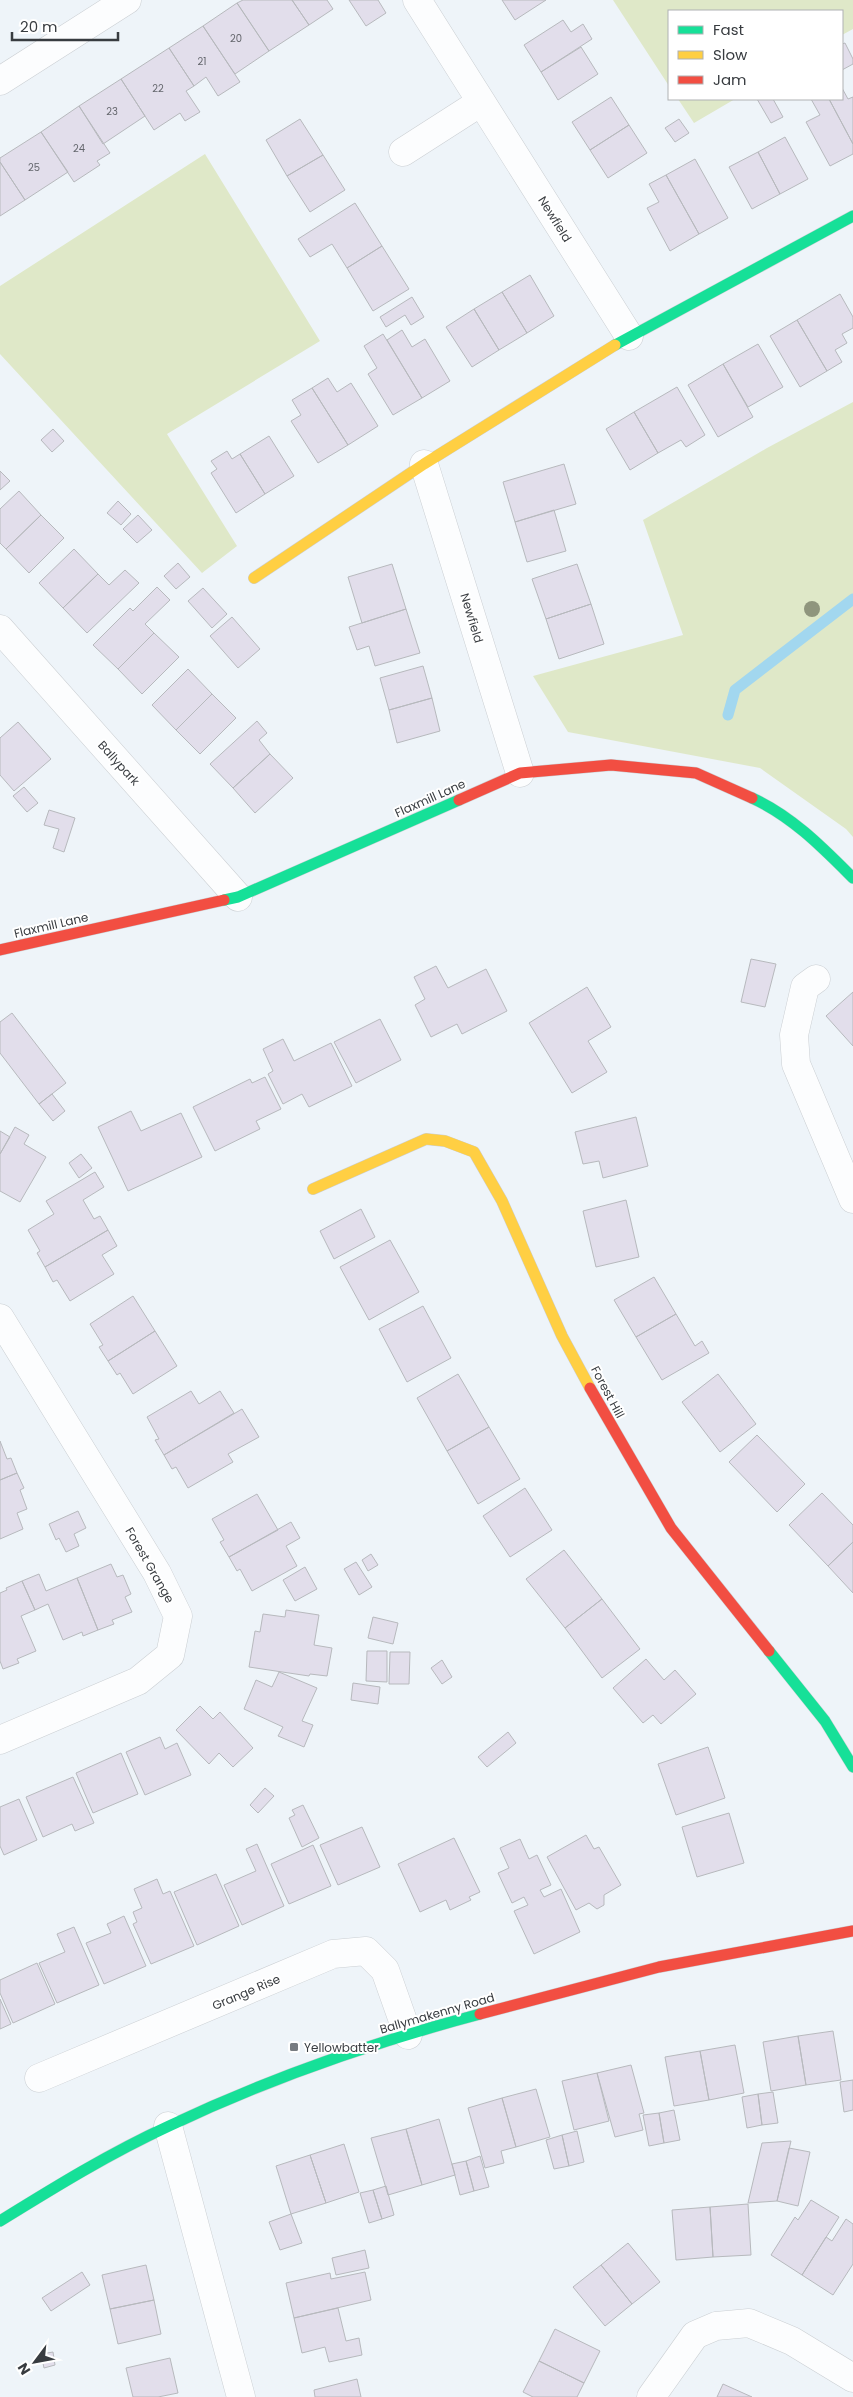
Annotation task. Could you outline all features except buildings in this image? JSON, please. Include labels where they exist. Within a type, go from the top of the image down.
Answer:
[{"type":"street","points":[[0,81],[127,0]]},
{"type":"street","name":"Newfield","points":[[418,0],[629,336]]},
{"type":"street","points":[[403,152],[481,102]]},
{"type":"street","points":[[254,578],[424,464],[629,336],[853,216]]},
{"type":"street","name":"Newfield","points":[[424,464],[520,773]]},
{"type":"street","name":"Ballypark","points":[[0,628],[238,897]]},
{"type":"street","name":"Flaxmill Lane","points":[[0,950],[238,897],[520,773],[611,765],[696,773],[768,805],[812,838],[853,878]]},
{"type":"street","points":[[816,979],[805,987],[794,1035],[796,1064],[853,1200]]},
{"type":"street","name":"Forest Hill","points":[[313,1189],[426,1139],[445,1141],[474,1152],[502,1201],[562,1336],[612,1429],[670,1528],[825,1721],[853,1766]]},
{"type":"street","name":"Forest Grange","points":[[0,1318],[157,1573],[178,1616],[170,1655],[138,1681],[0,1740]]},
{"type":"street","name":"Ballymakenny Road","points":[[0,2221],[58,2185],[168,2126],[301,2070],[408,2035],[659,1967],[853,1932]]},
{"type":"street","name":"Grange Rise","points":[[39,2078],[333,1954],[349,1951],[366,1951],[385,1970],[408,2035]]},
{"type":"street","points":[[168,2126],[242,2397]]},
{"type":"street","points":[[651,2397],[695,2335],[716,2326],[749,2323],[792,2342],[853,2378]]},
{"type":"green space","points":[[613,0],[853,0],[853,29],[843,34],[843,10],[668,10],[668,84]]},
{"type":"green space","points":[[679,100],[733,100],[694,123]]},
{"type":"green space","points":[[205,154],[320,341],[167,434],[237,546],[202,573],[0,354],[0,286]]},
{"type":"green space","points":[[853,402],[853,837],[846,829],[760,768],[568,732],[533,676],[683,635],[643,520],[767,448]]},
{"type":"waterway","points":[[728,715],[735,690],[853,599]]},
{"type":"traffic: fast","points":[[615,345],[853,216]]},
{"type":"traffic: fast","points":[[752,798],[767,805],[794,823],[853,878]]},
{"type":"traffic: fast","points":[[224,900],[238,897],[459,800]]},
{"type":"traffic: fast","points":[[769,1651],[825,1721],[853,1767]]},
{"type":"traffic: fast","points":[[0,2221],[104,2159],[147,2136],[206,2109],[283,2077],[361,2049],[480,2014]]},
{"type":"traffic: slow","points":[[254,578],[424,464],[615,345]]},
{"type":"traffic: slow","points":[[313,1189],[426,1139],[445,1141],[474,1152],[502,1201],[562,1336],[590,1388]]},
{"type":"traffic: jam","points":[[459,800],[520,773],[611,765],[696,773],[752,798]]},
{"type":"traffic: jam","points":[[0,950],[224,900]]},
{"type":"traffic: jam","points":[[590,1388],[671,1528],[769,1651]]},
{"type":"traffic: jam","points":[[480,2014],[659,1967],[853,1931]]},
{"type":"place","name":"Yellowbatter","points":[[294,2047]]}]
